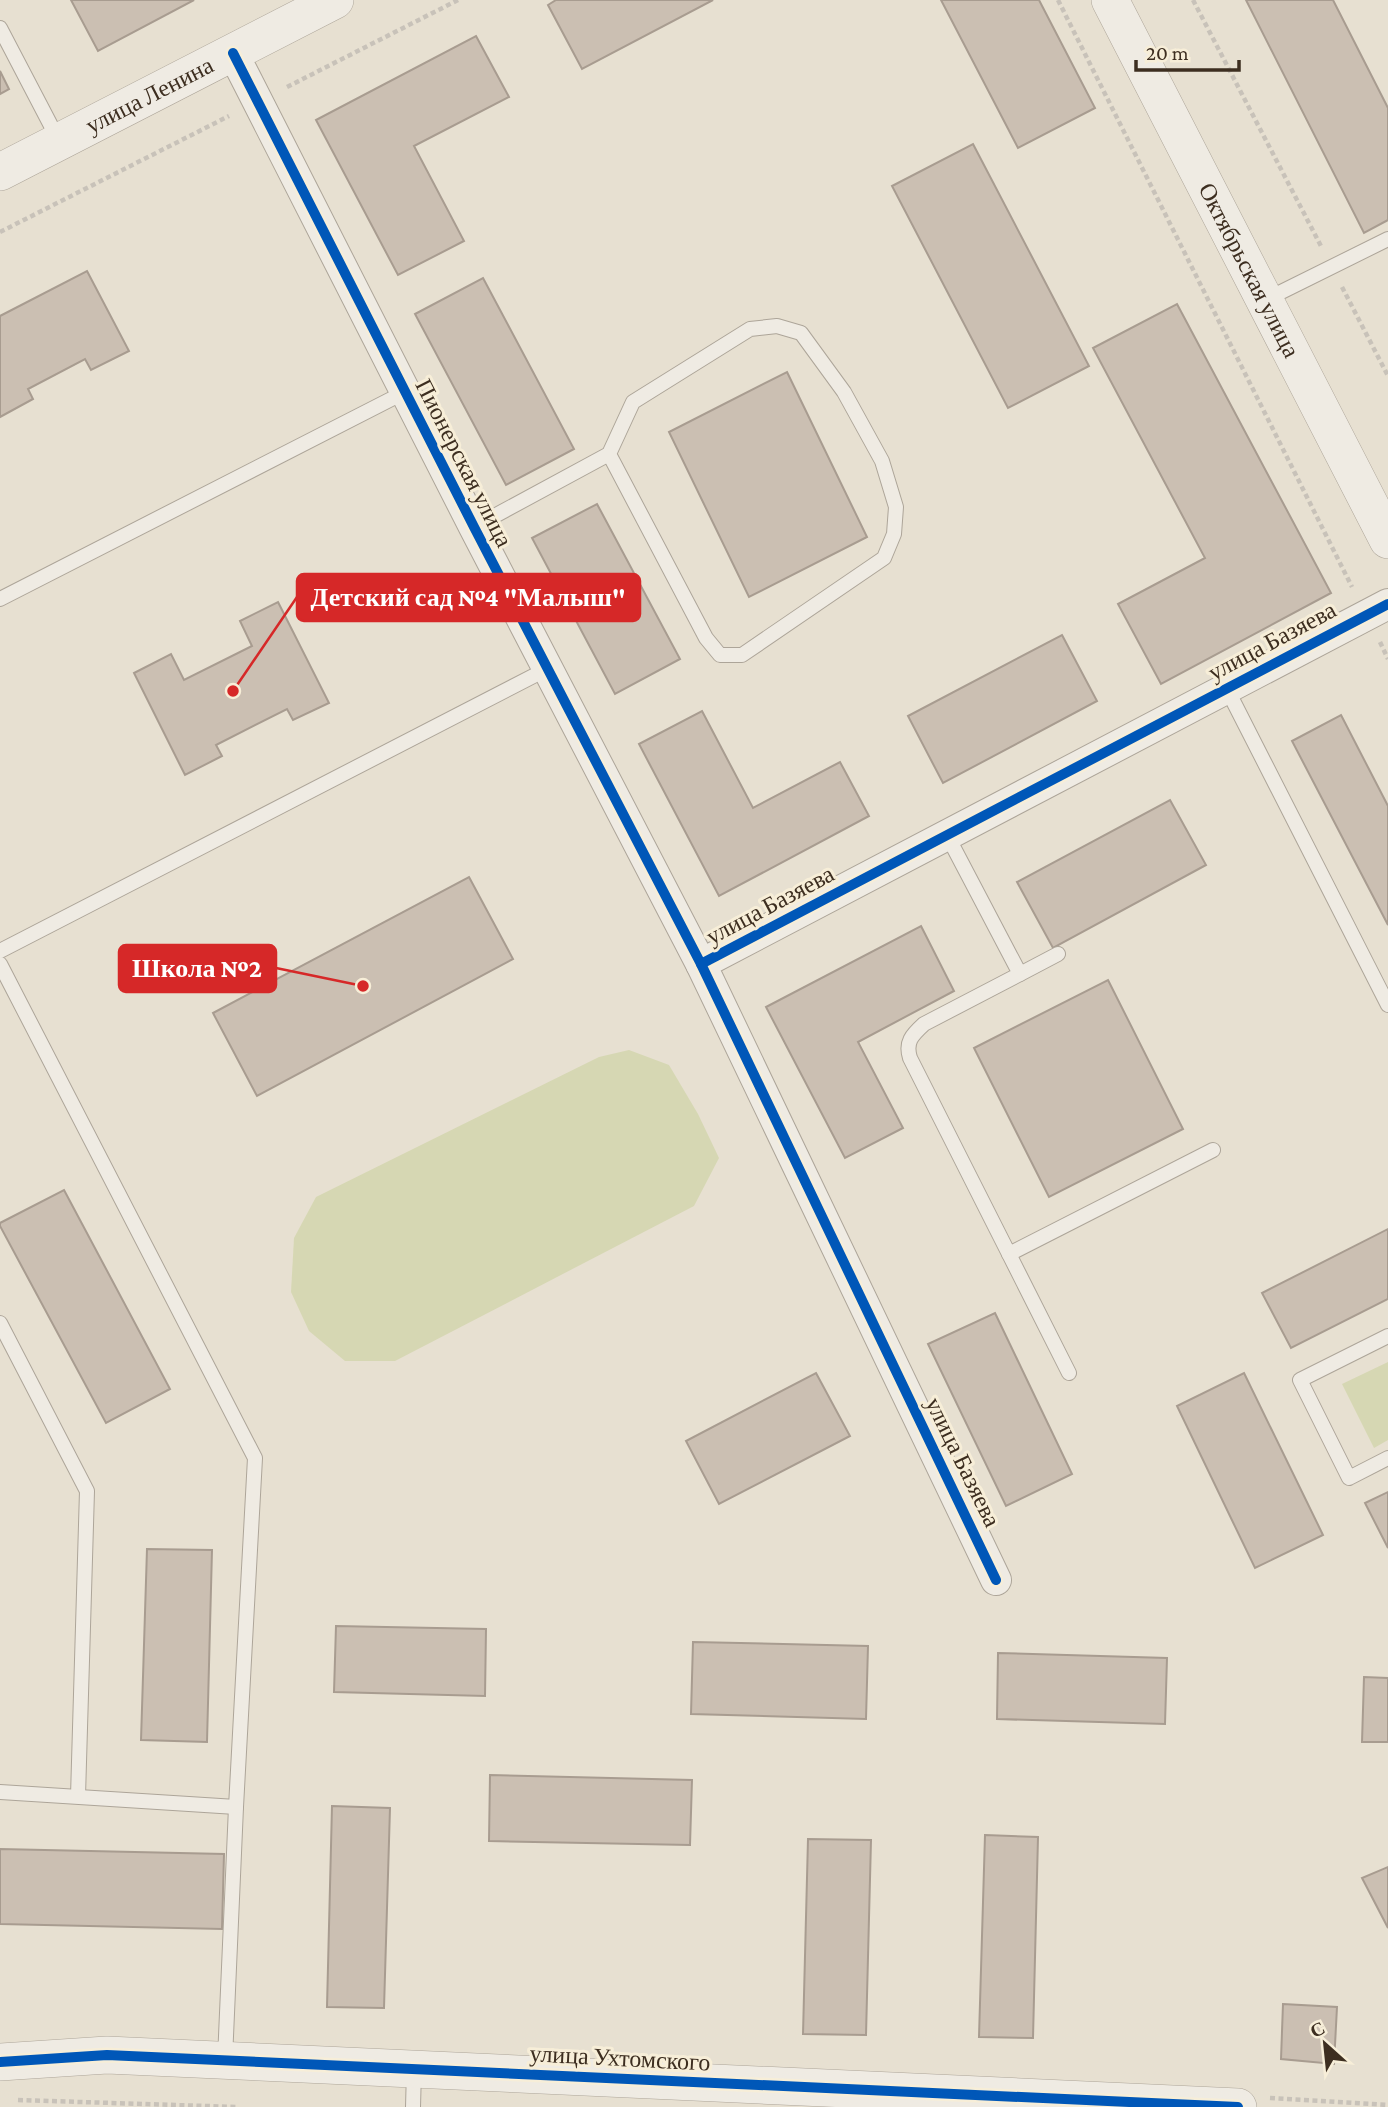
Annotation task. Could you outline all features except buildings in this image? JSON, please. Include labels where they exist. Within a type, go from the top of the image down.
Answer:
[{"type":"street","name":"Октябрьская улица","points":[[1110,0],[1388,540]]},
{"type":"street","name":"улица Ленина","points":[[0,173],[233,53],[323,3]]},
{"type":"street","name":"Пионерская улица","points":[[233,53],[404,392],[701,964]]},
{"type":"street","name":"улица Базяева","points":[[996,1580],[701,964],[1377,610]]},
{"type":"street","name":"улица Ухтомского","points":[[0,2062],[107,2055],[1118,2104],[1238,2107]]},
{"type":"lane","points":[[0,28],[59,142]]},
{"type":"lane","points":[[1265,300],[1388,239]]},
{"type":"lane","points":[[474,527],[609,454],[634,402],[750,329],[777,326],[802,333],[844,392],[882,461],[896,507],[894,534],[884,558],[743,655],[720,654],[706,638],[609,454]]},
{"type":"lane","points":[[0,598],[404,392]]},
{"type":"lane","points":[[0,951],[547,669]]},
{"type":"lane","points":[[1227,689],[1388,1005]]},
{"type":"lane","points":[[947,835],[1020,974]]},
{"type":"lane","points":[[1058,954],[924,1024],[912,1034],[907,1047],[910,1058],[1069,1373]]},
{"type":"lane","points":[[0,964],[255,1458],[225,2061]]},
{"type":"lane","points":[[1009,1254],[1213,1150]]},
{"type":"lane","points":[[0,1323],[87,1491],[78,1796]]},
{"type":"lane","points":[[1388,1336],[1300,1380],[1349,1478],[1388,1458]]},
{"type":"lane","points":[[0,1792],[236,1807]]},
{"type":"lane","points":[[413,2107],[414,2069]]},
{"type":"path","points":[[1058,0],[1377,610],[1388,659]]},
{"type":"path","points":[[1193,0],[1388,376]]},
{"type":"path","points":[[14,2099],[238,2107]]},
{"type":"green space","points":[[629,1050],[669,1065],[698,1114],[719,1158],[694,1206],[395,1361],[345,1361],[309,1331],[291,1292],[294,1238],[316,1197],[599,1057]]},
{"type":"green space","points":[[1388,1362],[1388,1440],[1374,1448],[1342,1384]]},
{"type":"cycle path","points":[[233,53],[474,527],[701,964]]},
{"type":"cycle path","points":[[996,1580],[701,964],[1388,604]]},
{"type":"cycle path","points":[[0,2062],[107,2055],[1238,2107]]},
{"type":"place","name":"Детский сад №4 \"Малыш\"","points":[[233,691]]},
{"type":"place","name":"Школа №2","points":[[363,986]]}]
